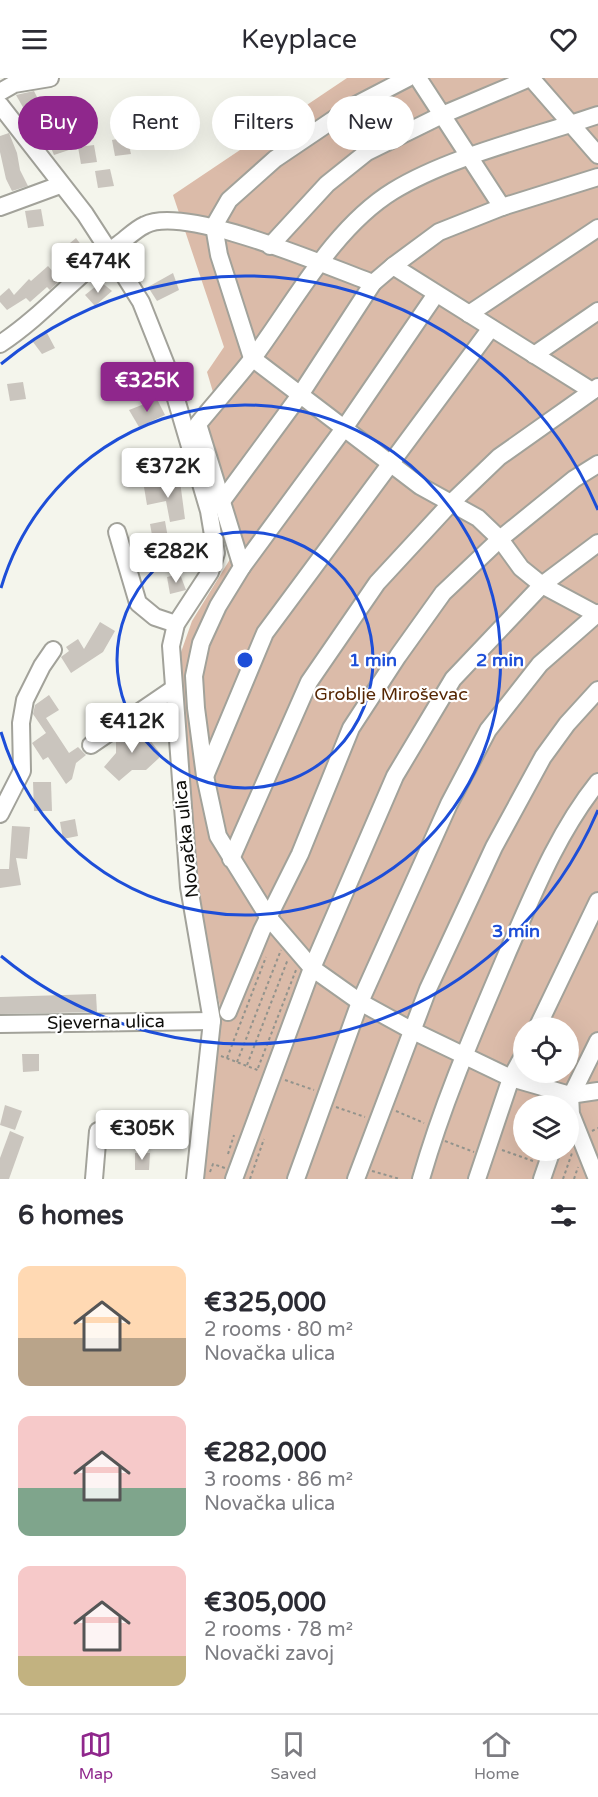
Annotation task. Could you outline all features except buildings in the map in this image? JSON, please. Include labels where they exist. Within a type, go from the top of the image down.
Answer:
[{"type":"street","points":[[0,92],[14,84],[50,78]]},
{"type":"street","points":[[296,1179],[360,1002],[449,804],[488,730],[540,664],[598,614],[542,585],[521,568],[500,538],[478,518],[420,486],[252,358],[219,255],[214,226],[229,200],[275,159],[352,107],[408,78]]},
{"type":"street","points":[[418,78],[501,207]]},
{"type":"street","points":[[270,246],[327,184],[367,152],[442,115],[531,78],[598,155]]},
{"type":"street","name":"Novačka ulica","points":[[0,105],[5,124],[85,214],[141,302],[166,365],[211,521],[216,553],[210,572],[176,624],[171,646],[189,887],[212,1021],[195,1179]]},
{"type":"street","points":[[242,567],[198,424],[252,358],[317,264],[353,225],[391,192],[471,158],[598,115]]},
{"type":"street","points":[[222,501],[300,395],[373,283],[439,232],[501,207],[598,177]]},
{"type":"street","points":[[0,207],[60,185]]},
{"type":"street","points":[[0,344],[23,329],[109,251],[146,224],[182,222],[214,226],[373,283]]},
{"type":"street","points":[[469,314],[598,228]]},
{"type":"street","points":[[231,860],[309,682],[377,583],[450,504],[499,457],[595,389],[534,355],[393,266]]},
{"type":"street","points":[[436,294],[345,427],[242,567],[218,606],[201,643],[194,676],[205,776],[218,836],[231,860],[304,968],[411,1030],[511,1078],[555,1095]]},
{"type":"street","points":[[534,355],[598,312]]},
{"type":"street","points":[[205,776],[265,633],[333,538],[393,464],[491,328]]},
{"type":"street","points":[[228,1012],[300,854],[351,728],[443,593],[500,538],[574,479],[598,464]]},
{"type":"street","points":[[117,532],[138,603],[155,617],[176,624]]},
{"type":"street","points":[[235,1176],[304,968],[394,776],[453,679],[542,585],[598,543]]},
{"type":"street","points":[[0,814],[22,771],[21,723],[25,700],[53,650]]},
{"type":"street","points":[[90,745],[173,689]]},
{"type":"street","points":[[358,1173],[411,1030],[494,847],[528,780],[567,724],[598,690]]},
{"type":"street","points":[[421,1179],[463,1056],[534,893],[579,805],[598,782]]},
{"type":"street","points":[[542,1017],[598,902]]},
{"type":"street","name":"Sjeverna ulica","points":[[0,1024],[212,1021]]},
{"type":"street","points":[[571,1095],[598,1041]]},
{"type":"street","points":[[477,1179],[513,1074]]},
{"type":"street","points":[[579,1097],[598,1091]]},
{"type":"street","points":[[94,1179],[98,1131]]},
{"type":"street","points":[[579,1134],[597,1179]]},
{"type":"path","points":[[237,1062],[281,950]]},
{"type":"path","points":[[227,1058],[268,952]]},
{"type":"path","points":[[247,1065],[288,959]]},
{"type":"path","points":[[257,1069],[304,968]]},
{"type":"path","points":[[322,1102],[377,1122]]},
{"type":"path","points":[[383,1105],[435,1133],[486,1150],[547,1165]]},
{"type":"path","points":[[208,1179],[213,1164],[235,1176]]},
{"type":"path","points":[[358,1173],[400,1179]]},
{"type":"green space","name":"Groblje Miroševac","points":[[347,78],[598,78],[598,1179],[203,1179],[221,1010],[202,932],[180,655],[192,621],[232,556],[192,428],[213,392],[207,372],[224,347],[173,195],[240,150],[315,150],[315,100]]}]
